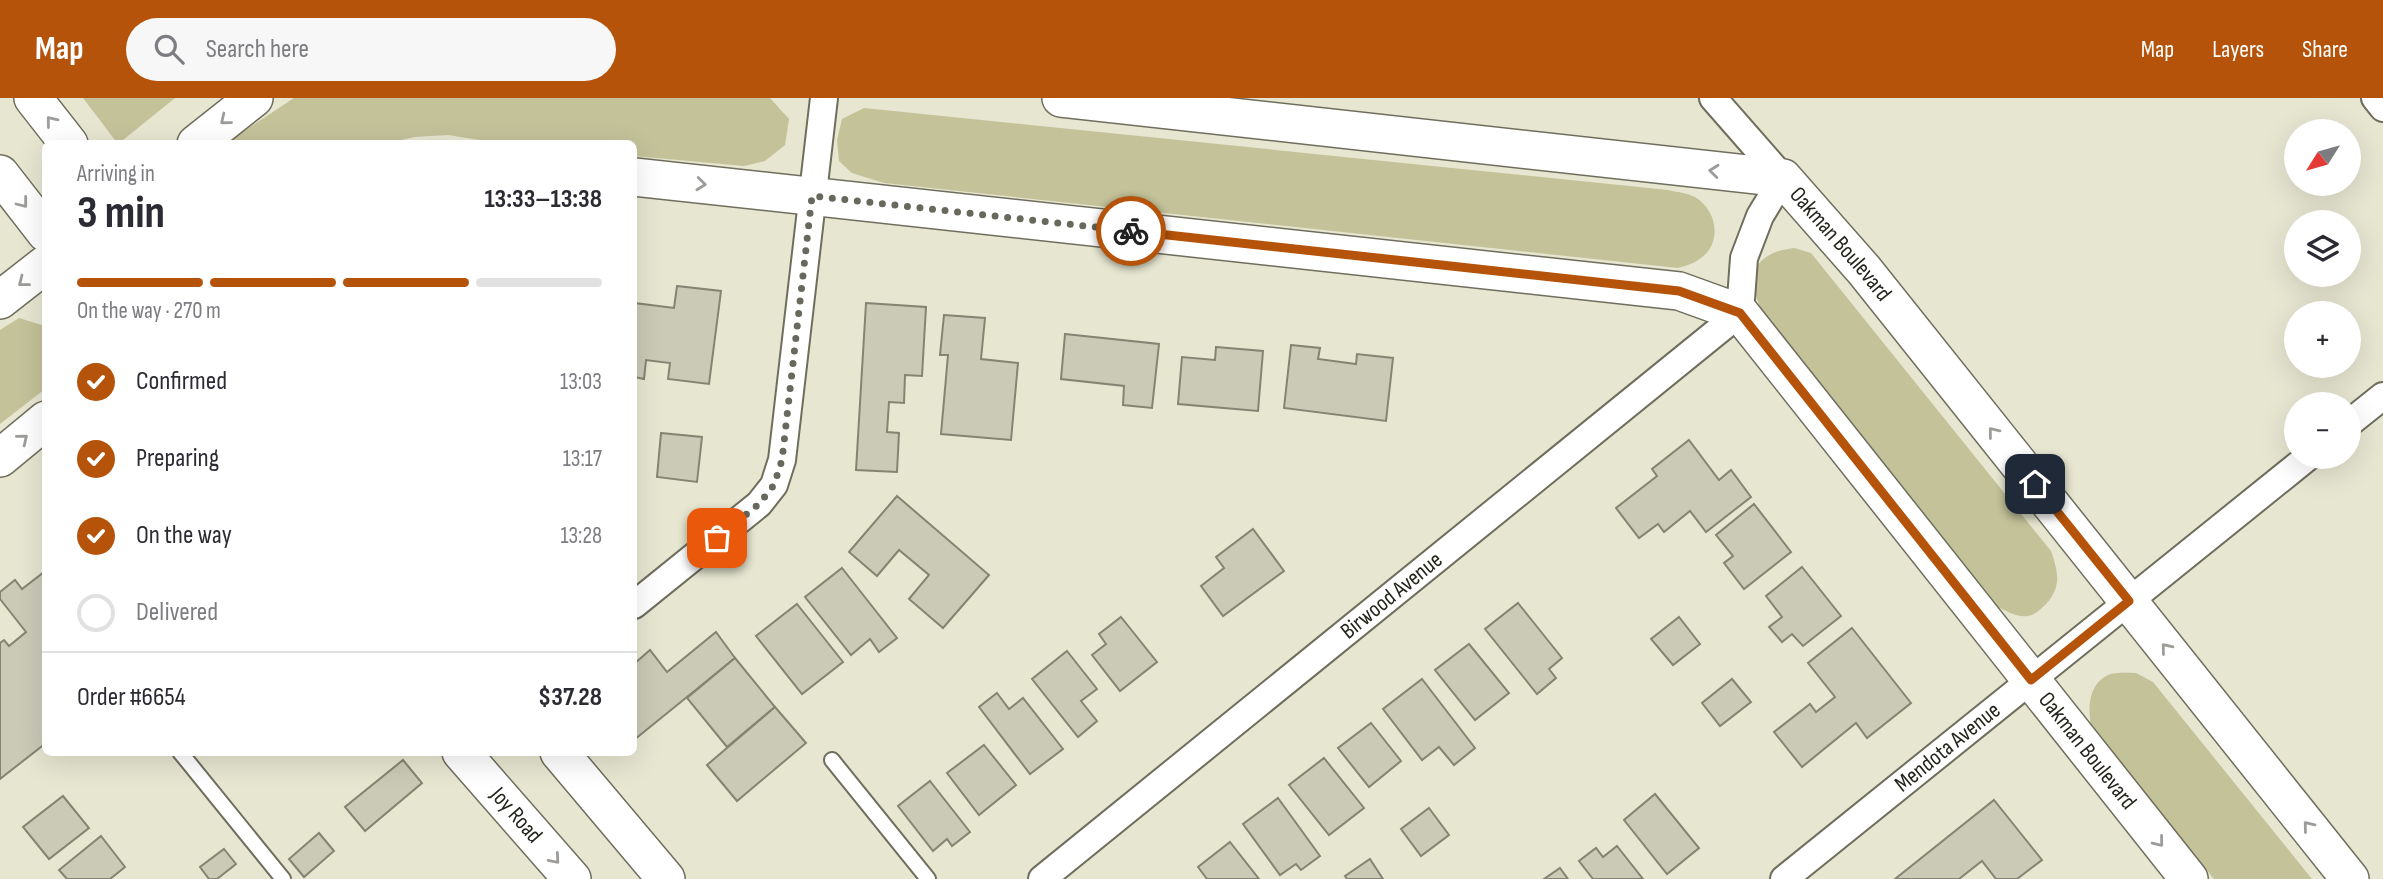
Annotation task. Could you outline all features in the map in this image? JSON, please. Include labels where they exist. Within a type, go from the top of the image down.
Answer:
[{"type":"street","points":[[33,98],[66,140]]},
{"type":"street","points":[[201,140],[254,98]]},
{"type":"street","points":[[637,603],[759,504],[774,485],[782,460],[824,98]]},
{"type":"street","name":"Oakman Boulevard","points":[[1061,98],[1783,178],[1864,270],[2350,879]]},
{"type":"street","points":[[637,177],[1679,291],[1740,313],[1744,258],[1760,216],[1783,178],[1713,98]]},
{"type":"street","points":[[2375,98],[2383,108]]},
{"type":"street","points":[[0,174],[42,228]]},
{"type":"street","points":[[0,300],[42,267]]},
{"type":"street","name":"Oakman Boulevard","points":[[1740,313],[2189,879]]},
{"type":"street","name":"Birwood Avenue","points":[[1042,879],[1740,313]]},
{"type":"street","points":[[2361,414],[2383,396]]},
{"type":"street","points":[[0,458],[42,423]]},
{"type":"street","name":"Mendota Avenue","points":[[1784,879],[2293,469]]},
{"type":"street","name":"Joy Road","points":[[464,756],[572,879]]},
{"type":"street","points":[[562,756],[666,879]]},
{"type":"lane","points":[[183,756],[282,879]]},
{"type":"lane","points":[[832,760],[928,879]]},
{"type":"green space","points":[[83,98],[175,98],[123,140],[115,140]]},
{"type":"green space","points":[[294,98],[770,98],[789,119],[785,145],[765,161],[744,166],[637,156],[637,140],[480,140],[448,135],[402,140],[231,140]]},
{"type":"green space","points":[[864,108],[1668,190],[1695,197],[1703,203],[1713,219],[1714,237],[1706,254],[1694,263],[1678,268],[884,183],[852,173],[839,161],[837,140],[842,119]]},
{"type":"green space","points":[[1794,248],[1811,253],[2051,551],[2057,572],[2055,591],[2035,613],[2020,616],[1995,606],[1762,311],[1754,287],[1757,268],[1770,255]]},
{"type":"green space","points":[[19,318],[42,325],[42,391],[0,424],[0,330]]},
{"type":"green space","points":[[2136,673],[2153,682],[2312,879],[2214,879],[2091,726],[2091,698],[2101,679],[2111,674]]},
{"type":"building","points":[[677,286],[721,291],[709,384],[668,379],[670,363],[646,360],[644,379],[637,378],[637,303],[674,308]]},
{"type":"building","points":[[866,303],[926,307],[922,376],[905,375],[904,403],[889,402],[887,432],[899,433],[897,472],[856,470]]},
{"type":"building","points":[[944,315],[985,318],[981,359],[1018,363],[1011,440],[941,434],[948,355],[940,355]]},
{"type":"building","points":[[1065,334],[1159,344],[1152,408],[1123,405],[1124,386],[1061,379]]},
{"type":"building","points":[[1291,345],[1320,348],[1318,359],[1356,364],[1357,354],[1393,358],[1386,421],[1284,408]]},
{"type":"building","points":[[1216,347],[1263,351],[1258,411],[1178,404],[1182,357],[1215,360]]},
{"type":"building","points":[[661,433],[702,437],[697,482],[657,477]]},
{"type":"building","points":[[1689,440],[1719,480],[1731,470],[1751,497],[1706,532],[1690,511],[1664,532],[1658,524],[1639,538],[1616,508],[1657,476],[1652,469]]},
{"type":"building","points":[[897,496],[989,575],[943,628],[909,599],[929,575],[899,550],[877,576],[849,552]]},
{"type":"building","points":[[1754,504],[1791,552],[1744,589],[1724,563],[1733,556],[1716,535]]},
{"type":"building","points":[[1253,529],[1284,571],[1223,616],[1201,586],[1224,568],[1216,557]]},
{"type":"building","points":[[1802,567],[1841,616],[1803,646],[1792,634],[1782,642],[1769,627],[1782,617],[1766,596]]},
{"type":"building","points":[[842,568],[897,638],[879,652],[870,639],[851,655],[805,597]]},
{"type":"building","points":[[42,574],[42,746],[0,779],[0,643],[4,640],[9,646],[26,632],[0,599],[0,592],[15,580],[22,589]]},
{"type":"building","points":[[1518,603],[1562,658],[1549,669],[1556,678],[1537,694],[1485,629]]},
{"type":"building","points":[[797,604],[843,662],[802,694],[756,636]]},
{"type":"building","points":[[1121,617],[1157,662],[1120,691],[1092,655],[1106,644],[1099,634]]},
{"type":"building","points":[[1679,617],[1700,644],[1673,665],[1651,639]]},
{"type":"building","points":[[1852,628],[1911,703],[1867,738],[1856,723],[1802,767],[1774,732],[1810,704],[1816,712],[1835,697],[1808,663]]},
{"type":"building","points":[[716,632],[735,658],[637,738],[637,661],[650,650],[667,672]]},
{"type":"building","points":[[1469,644],[1509,693],[1475,720],[1435,670]]},
{"type":"building","points":[[1067,651],[1097,689],[1081,701],[1097,721],[1078,737],[1032,679]]},
{"type":"building","points":[[735,658],[775,707],[727,747],[687,698]]},
{"type":"building","points":[[1422,679],[1475,748],[1454,765],[1439,747],[1422,760],[1383,709]]},
{"type":"building","points":[[1732,679],[1751,702],[1720,726],[1702,703]]},
{"type":"building","points":[[997,693],[1009,709],[1023,698],[1063,749],[1030,774],[979,707]]},
{"type":"building","points":[[775,707],[806,743],[737,801],[707,765]]},
{"type":"building","points":[[1371,723],[1401,761],[1369,787],[1338,748]]},
{"type":"building","points":[[984,745],[1016,785],[979,815],[947,773]]},
{"type":"building","points":[[1324,758],[1364,808],[1329,835],[1289,785]]},
{"type":"building","points":[[403,760],[422,783],[365,831],[345,807]]},
{"type":"building","points":[[930,781],[970,832],[952,846],[947,839],[933,851],[898,806]]},
{"type":"building","points":[[1655,794],[1699,848],[1667,874],[1624,820]]},
{"type":"building","points":[[63,796],[89,828],[49,859],[23,827]]},
{"type":"building","points":[[1278,798],[1320,856],[1301,870],[1296,864],[1280,875],[1243,824]]},
{"type":"building","points":[[1994,800],[2042,860],[2017,879],[1996,879],[1982,861],[1959,879],[1895,879]]},
{"type":"building","points":[[1429,808],[1449,835],[1421,856],[1401,829]]},
{"type":"building","points":[[319,833],[334,851],[304,877],[289,859]]},
{"type":"building","points":[[101,836],[125,867],[110,879],[67,879],[59,870]]},
{"type":"building","points":[[1230,842],[1259,879],[1207,879],[1198,867]]},
{"type":"building","points":[[1617,846],[1643,879],[1593,879],[1579,861],[1596,848],[1603,857]]},
{"type":"building","points":[[224,849],[236,864],[217,879],[209,879],[200,867]]},
{"type":"building","points":[[1370,859],[1383,879],[1347,879],[1345,876]]},
{"type":"building","points":[[1560,868],[1568,879],[1544,879]]},
{"type":"way so far","points":[[717,538],[759,504],[774,485],[782,460],[812,196],[1131,231]]},
{"type":"route","points":[[1131,231],[1679,291],[1740,313],[2031,680],[2129,601],[2035,484]]}]
